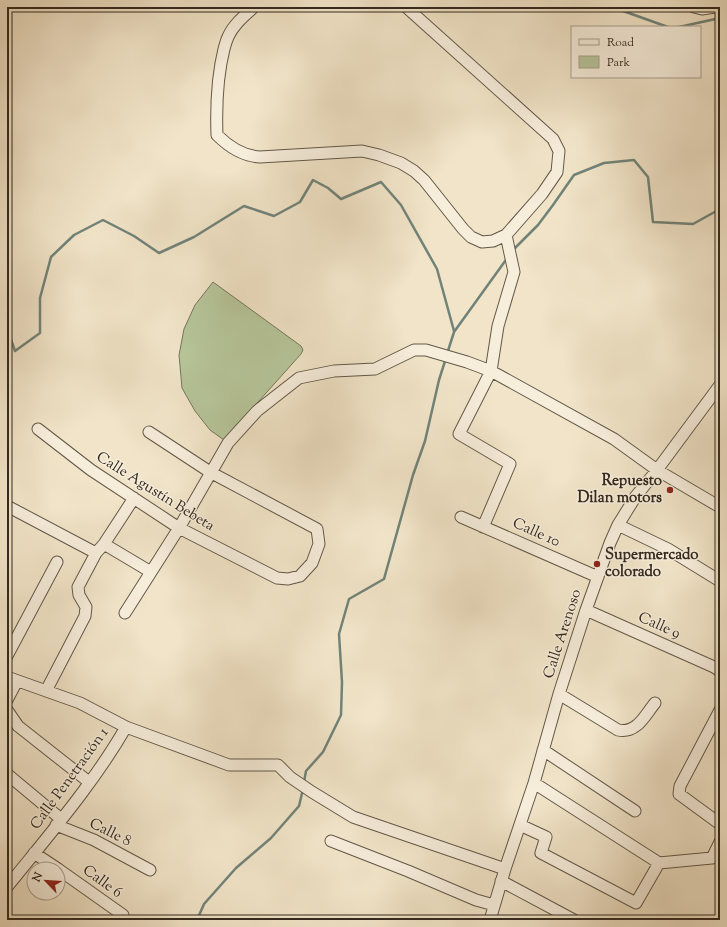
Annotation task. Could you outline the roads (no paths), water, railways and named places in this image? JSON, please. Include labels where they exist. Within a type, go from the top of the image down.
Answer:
[{"type":"street","points":[[254,7],[240,19],[228,37],[222,57],[218,79],[217,135],[224,142],[249,157],[362,151],[401,163],[414,171],[424,180],[471,237],[482,242],[493,241],[506,234],[542,194],[557,172],[558,150],[553,139],[406,7]]},
{"type":"street","points":[[694,7],[702,9],[715,7]]},
{"type":"street","points":[[484,527],[510,464],[459,434],[491,371],[498,326],[514,272],[506,234]]},
{"type":"street","points":[[125,613],[179,528],[228,443],[257,411],[299,378],[334,371],[375,369],[414,350],[426,350],[491,371],[614,439],[657,470],[720,507]]},
{"type":"street","name":"Calle Arenoso","points":[[490,920],[501,881],[534,783],[559,694],[586,610],[610,543],[618,525],[636,496],[720,385]]},
{"type":"street","name":"Calle Agustín Bebeta","points":[[38,429],[92,470],[179,528],[277,578],[288,580],[300,576],[312,563],[320,544],[317,530],[210,472],[149,432]]},
{"type":"street","points":[[46,691],[85,616],[86,607],[79,595],[78,587],[96,554],[134,498]]},
{"type":"street","points":[[7,506],[96,554]]},
{"type":"street","name":"Calle 10","points":[[461,517],[598,577]]},
{"type":"street","points":[[618,525],[668,549],[720,581]]},
{"type":"street","points":[[104,544],[151,572]]},
{"type":"street","points":[[7,656],[57,562]]},
{"type":"street","name":"Calle 9","points":[[586,610],[720,671]]},
{"type":"street","points":[[7,700],[12,679],[80,704],[126,727],[229,765],[278,765],[290,777],[353,817],[505,869]]},
{"type":"street","points":[[559,694],[618,730],[626,732],[634,729],[655,703]]},
{"type":"street","points":[[7,710],[18,726],[89,782]]},
{"type":"street","points":[[720,710],[680,786],[679,794],[720,824]]},
{"type":"street","name":"Calle Penetración 1","points":[[7,886],[34,854],[89,782],[114,748],[126,727]]},
{"type":"street","points":[[543,750],[635,811]]},
{"type":"street","name":"Calle 8","points":[[7,774],[58,822],[150,870]]},
{"type":"street","points":[[534,783],[658,863],[716,861],[720,842]]},
{"type":"street","points":[[520,825],[546,837],[541,853],[636,904],[658,863]]},
{"type":"street","points":[[331,841],[408,871],[476,900],[494,905]]},
{"type":"street","name":"Calle 6","points":[[34,854],[45,861]]},
{"type":"street","name":"Calle 6","points":[[66,875],[124,915],[120,920]]},
{"type":"street","points":[[501,881],[574,920]]},
{"type":"waterway","points":[[612,7],[665,26]]},
{"type":"waterway","points":[[684,26],[720,18]]},
{"type":"waterway","points":[[513,250],[538,225],[574,175],[604,163],[634,160],[648,177],[653,222],[693,224],[720,209]]},
{"type":"waterway","points":[[7,328],[15,351],[40,333],[40,298],[51,257],[74,235],[103,220],[134,236],[159,253],[194,237],[244,206],[274,216],[300,202],[313,180],[328,188],[341,199],[381,182],[401,205],[437,269],[454,331]]},
{"type":"waterway","points":[[447,354],[454,332],[508,257]]},
{"type":"waterway","points":[[304,782],[306,771],[323,752],[341,715],[342,682],[339,634],[349,599],[384,579],[413,475],[425,441],[439,380],[446,358]]},
{"type":"waterway","points":[[197,920],[204,904],[236,868],[271,838],[299,806],[303,789]]},
{"type":"place","name":"Repuesto Dilan motors","points":[[670,490]]},
{"type":"place","name":"Supermercado colorado","points":[[597,564]]}]
